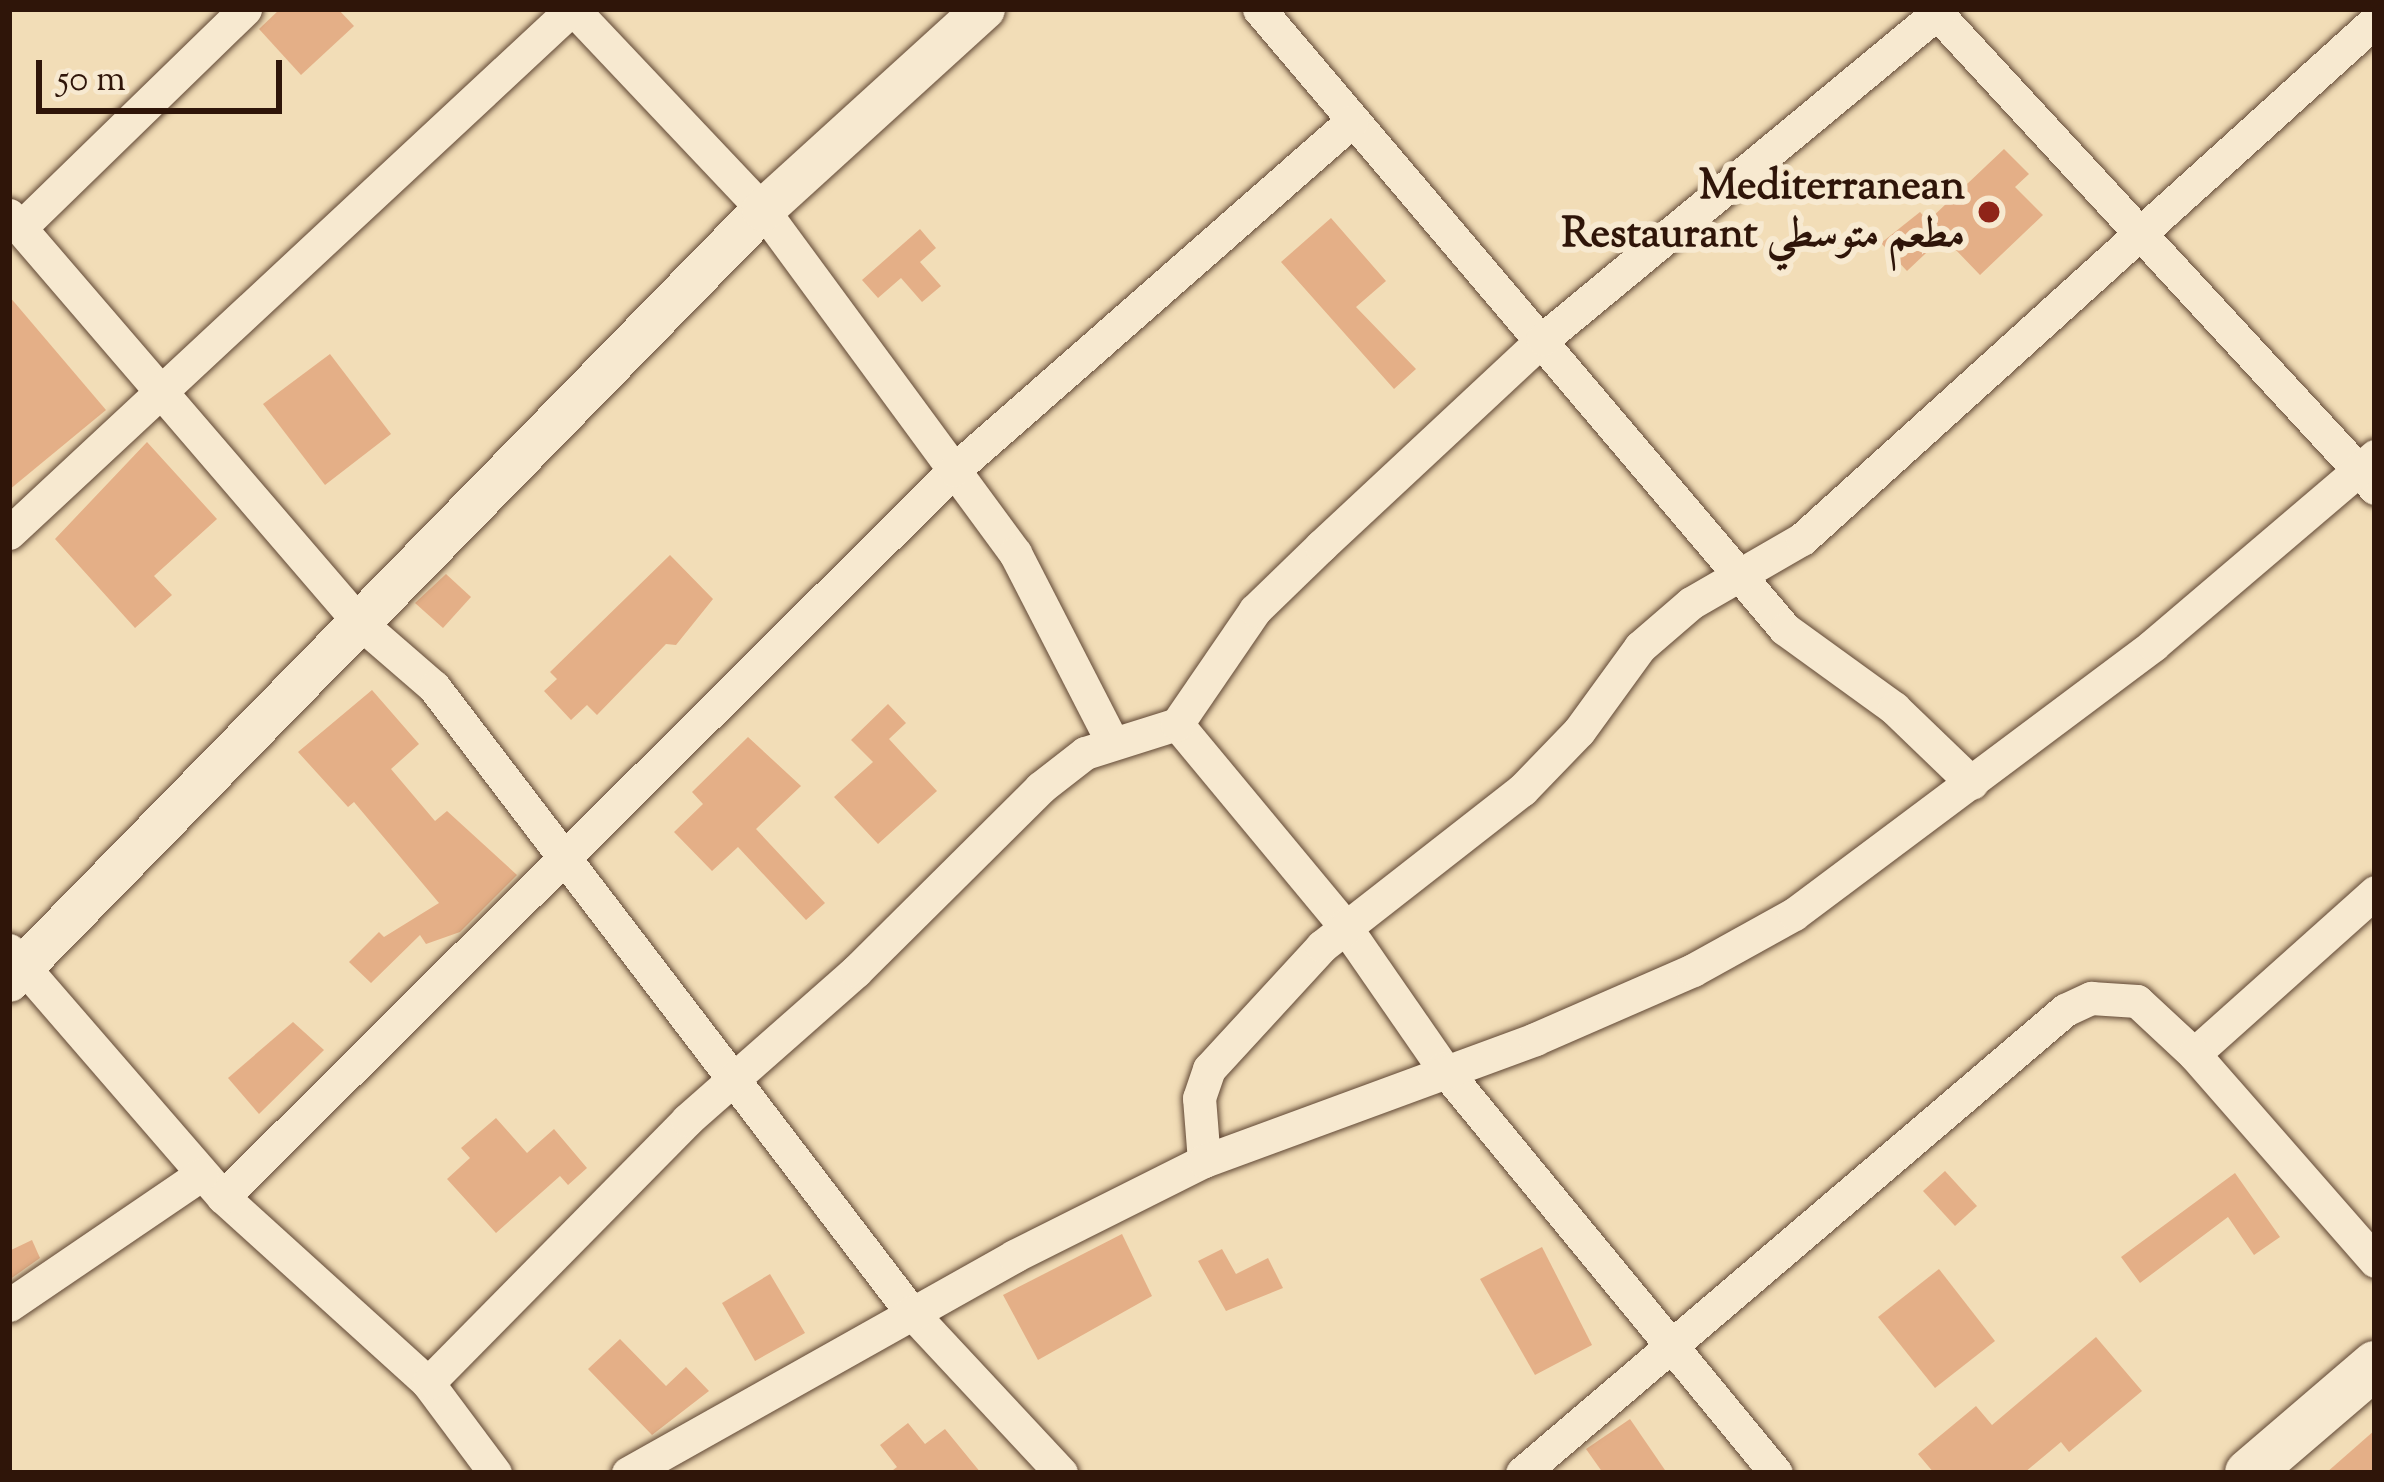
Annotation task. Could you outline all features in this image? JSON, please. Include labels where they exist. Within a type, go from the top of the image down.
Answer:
[{"type":"main road","points":[[2249,1473],[2375,1365]]},
{"type":"street","points":[[245,9],[14,221],[359,622],[434,687],[910,1312],[1061,1473]]},
{"type":"street","points":[[9,533],[573,9],[763,209],[954,470],[1048,610],[1112,742]]},
{"type":"street","points":[[495,1473],[428,1383],[212,1185],[14,966],[763,209],[984,9]]},
{"type":"street","points":[[1259,9],[1544,339],[1785,629],[1894,708],[1972,783]]},
{"type":"street","points":[[428,1383],[732,1081],[1040,788],[1112,742],[1177,724],[1255,610],[1544,339],[1937,10],[2370,472],[2152,645],[1813,901],[1694,970],[1535,1039],[1443,1068],[1204,1161],[910,1312],[628,1473]]},
{"type":"street","points":[[1204,1161],[1199,1098],[1209,1069],[1344,925],[1522,790],[1580,731],[1640,646],[1691,603],[1741,581],[1802,539],[2140,228],[2375,21]]},
{"type":"street","points":[[9,1306],[212,1185],[563,859],[954,470],[1352,121]]},
{"type":"street","points":[[1177,724],[1344,925],[1443,1068],[1776,1473]]},
{"type":"street","points":[[2194,1054],[2375,892]]},
{"type":"street","points":[[1522,1473],[2065,1010],[2091,998],[2137,1001],[2194,1054],[2375,1261]]},
{"type":"building","points":[[280,9],[338,9],[354,26],[301,75],[259,29]]},
{"type":"building","points":[[2004,149],[2029,174],[2015,187],[2043,215],[1980,275],[1928,221]]},
{"type":"building","points":[[1920,212],[1943,237],[1907,271],[1881,243]]},
{"type":"building","points":[[1331,218],[1386,281],[1356,307],[1416,369],[1394,389],[1281,262]]},
{"type":"building","points":[[920,229],[936,248],[920,262],[941,286],[922,302],[901,278],[878,298],[862,280]]},
{"type":"building","points":[[9,296],[106,410],[9,490]]},
{"type":"building","points":[[330,354],[391,434],[325,485],[263,404]]},
{"type":"building","points":[[147,442],[217,519],[154,576],[172,595],[135,628],[55,539]]},
{"type":"building","points":[[670,555],[713,599],[676,645],[666,644],[597,715],[587,705],[571,720],[544,691],[557,679],[550,672]]},
{"type":"building","points":[[446,574],[471,597],[443,628],[415,603]]},
{"type":"building","points":[[372,690],[419,744],[391,769],[435,821],[447,811],[517,875],[460,932],[426,944],[420,935],[371,983],[349,962],[379,932],[384,937],[439,903],[354,802],[348,807],[298,752]]},
{"type":"building","points":[[888,704],[906,723],[889,739],[937,791],[878,844],[834,797],[873,762],[851,740]]},
{"type":"building","points":[[748,737],[801,786],[756,829],[825,903],[806,920],[738,847],[712,871],[674,832],[703,804],[692,792]]},
{"type":"building","points":[[293,1022],[324,1050],[259,1114],[228,1078]]},
{"type":"building","points":[[496,1118],[527,1153],[554,1129],[587,1168],[568,1185],[560,1176],[496,1233],[447,1179],[470,1158],[461,1148]]},
{"type":"building","points":[[1945,1171],[1977,1206],[1955,1226],[1923,1191]]},
{"type":"building","points":[[2235,1173],[2280,1237],[2254,1255],[2228,1217],[2140,1283],[2121,1257]]},
{"type":"building","points":[[1122,1234],[1152,1296],[1038,1360],[1003,1295]]},
{"type":"building","points":[[32,1240],[40,1258],[9,1280],[9,1251]]},
{"type":"building","points":[[1542,1247],[1592,1345],[1535,1375],[1480,1279]]},
{"type":"building","points":[[1222,1249],[1236,1274],[1268,1258],[1283,1288],[1226,1311],[1198,1261]]},
{"type":"building","points":[[1939,1269],[1995,1341],[1935,1388],[1878,1317]]},
{"type":"building","points":[[770,1274],[805,1333],[755,1361],[722,1303]]},
{"type":"building","points":[[2096,1337],[2142,1391],[2069,1452],[2061,1442],[2024,1473],[1934,1473],[1918,1454],[1976,1406],[1992,1425]]},
{"type":"building","points":[[620,1339],[666,1386],[686,1367],[709,1391],[652,1435],[588,1369]]},
{"type":"building","points":[[1630,1419],[1667,1473],[1603,1473],[1586,1449]]},
{"type":"building","points":[[908,1423],[925,1444],[945,1429],[981,1473],[889,1473],[897,1467],[880,1445]]},
{"type":"building","points":[[2375,1430],[2375,1473],[2326,1473]]},
{"type":"place","name":"Mediterranean Restaurant مطعم متوسطي","points":[[1989,212]]}]
